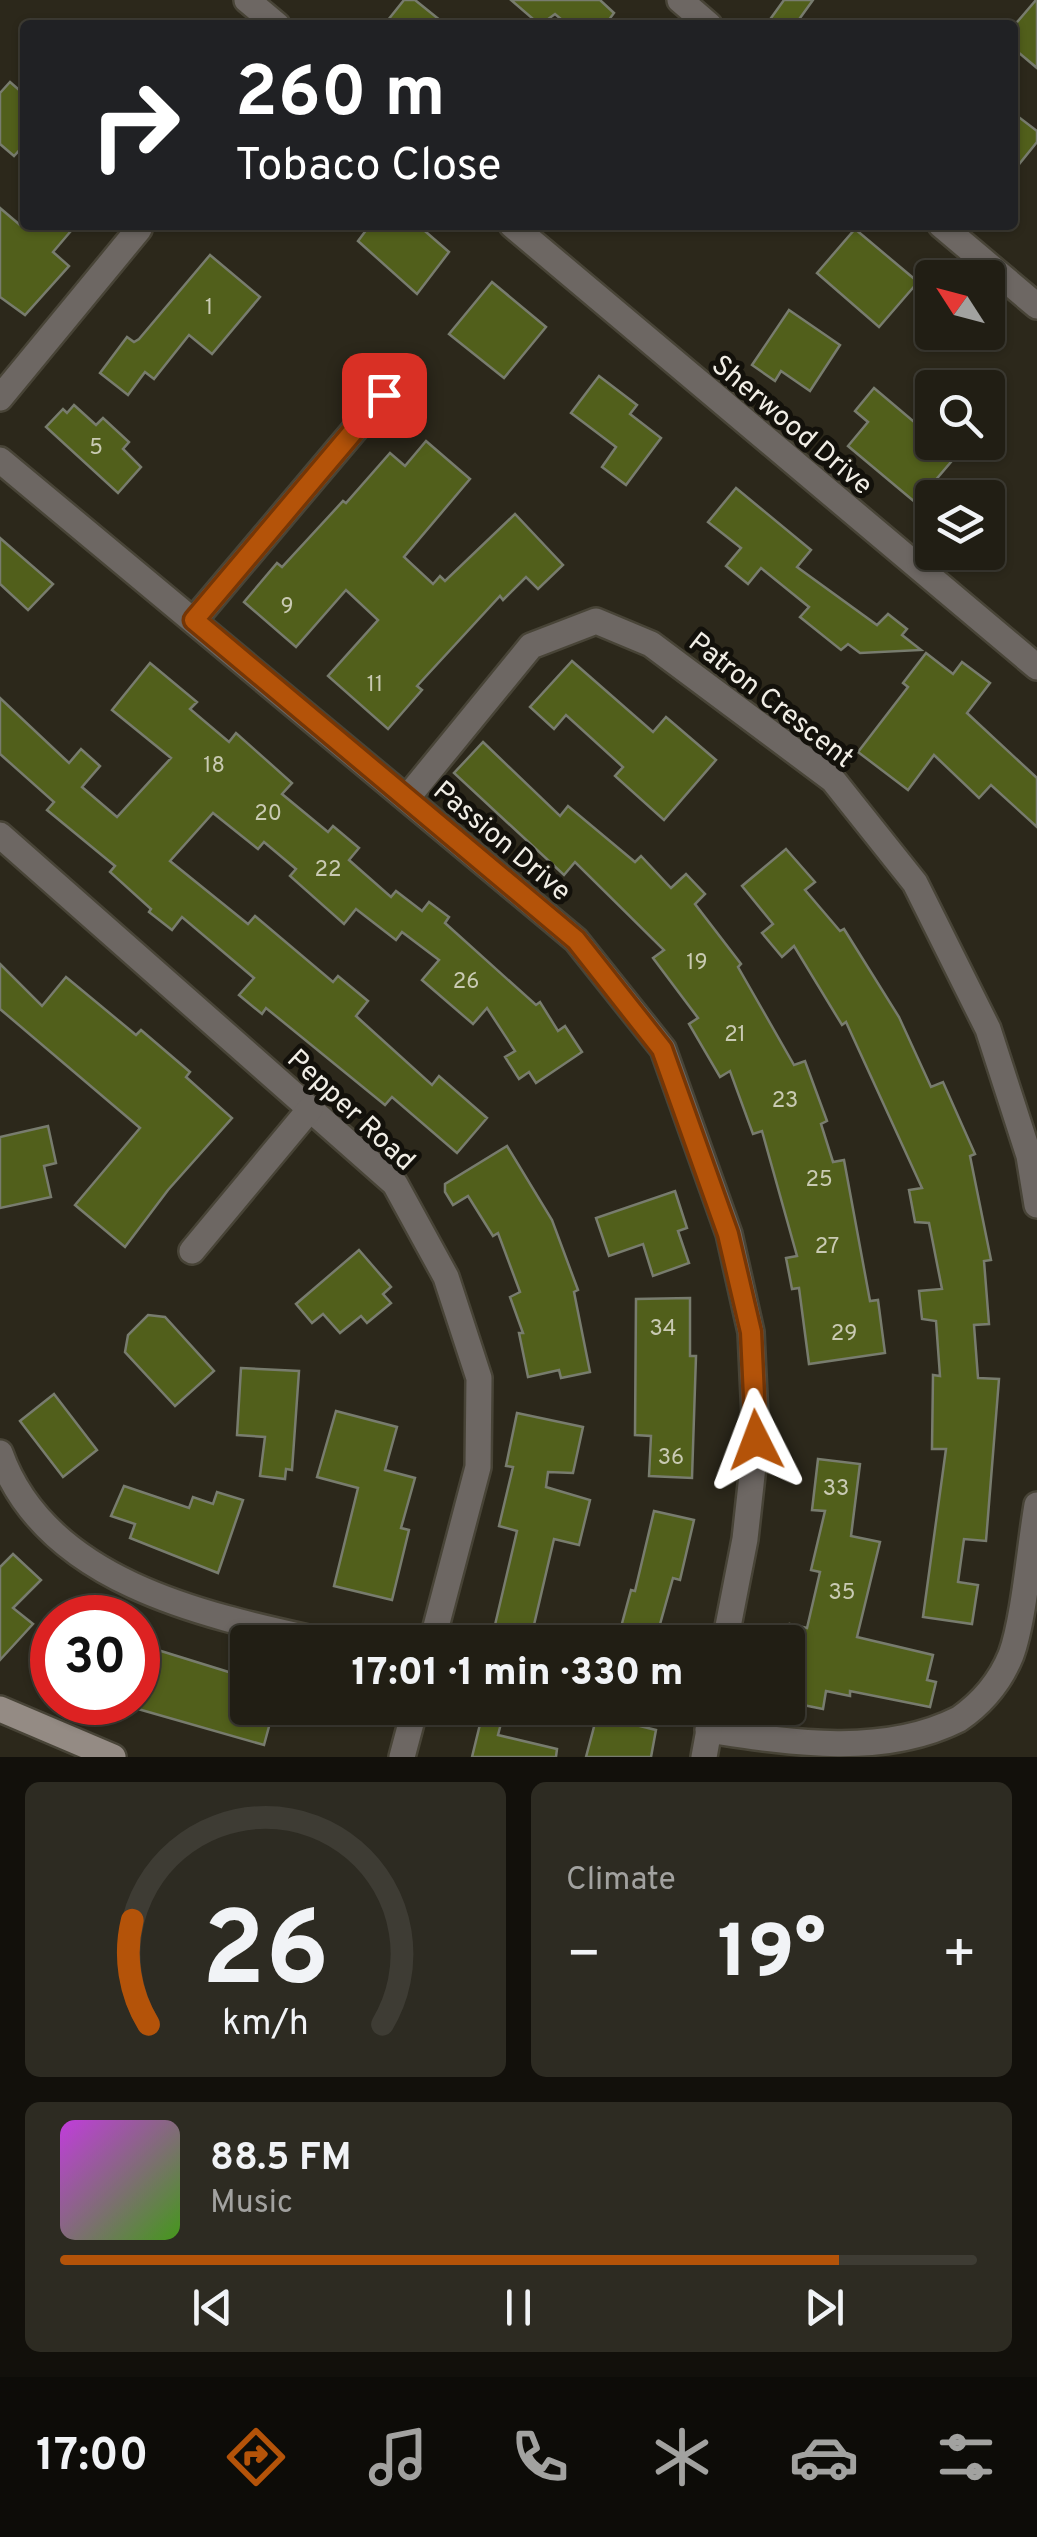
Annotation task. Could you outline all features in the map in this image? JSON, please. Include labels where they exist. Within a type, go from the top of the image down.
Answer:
[{"type":"street","points":[[248,0],[271,20]]},
{"type":"street","points":[[680,0],[703,20]]},
{"type":"street","points":[[0,398],[138,230]]},
{"type":"street","name":"Sherwood Drive","points":[[518,230],[1037,667]]},
{"type":"street","points":[[947,230],[1037,306]]},
{"type":"street","points":[[194,620],[384,395]]},
{"type":"street","name":"Passion Drive","points":[[0,460],[576,940],[662,1049],[728,1234],[751,1332],[756,1440],[744,1540],[728,1625]]},
{"type":"street","name":"Patron Crescent","points":[[407,798],[531,646],[596,620],[651,644],[833,780],[915,882],[988,1029],[1029,1156],[1037,1204]]},
{"type":"street","name":"Pepper Road","points":[[0,835],[395,1184],[446,1277],[479,1378],[478,1466],[436,1625]]},
{"type":"street","points":[[192,1251],[310,1108]]},
{"type":"street","points":[[0,1453],[30,1510],[85,1557],[151,1596],[256,1625]]},
{"type":"street","points":[[737,1725],[855,1752],[888,1751],[936,1736],[984,1701],[1011,1654],[1037,1505]]},
{"type":"street","points":[[0,1710],[113,1757]]},
{"type":"street","points":[[402,1757],[410,1725]]},
{"type":"street","points":[[704,1757],[710,1725]]},
{"type":"building","points":[[404,0],[415,0],[440,20],[388,20]]},
{"type":"building","points":[[511,0],[600,0],[614,13],[609,20],[562,20],[555,14],[547,20],[534,20]]},
{"type":"building","points":[[784,0],[813,0],[799,20],[770,20]]},
{"type":"building","points":[[1037,0],[1037,68],[1018,52],[1018,21]]},
{"type":"building","points":[[10,82],[20,91],[20,149],[14,156],[0,144],[0,93]]},
{"type":"building","points":[[1018,117],[1037,131],[1037,142],[1018,166]]},
{"type":"building","points":[[0,208],[20,225],[20,230],[72,230],[53,252],[69,266],[25,315],[0,297]]},
{"type":"building","points":[[366,230],[424,230],[449,252],[417,294],[358,241]]},
{"type":"building","points":[[854,230],[915,279],[915,285],[879,327],[817,273]]},
{"type":"building","points":[[210,255],[260,297],[212,354],[189,335],[154,379],[145,372],[128,395],[100,373],[127,337],[134,342],[139,339]]},
{"type":"building","points":[[492,282],[546,327],[504,378],[449,334]]},
{"type":"building","points":[[789,310],[840,345],[810,391],[781,371],[775,381],[752,365]]},
{"type":"building","points":[[599,376],[637,405],[630,414],[661,438],[626,485],[602,467],[616,447],[571,413]]},
{"type":"building","points":[[874,388],[915,423],[915,460],[953,460],[936,480],[915,480],[915,502],[848,446],[868,422],[855,411]]},
{"type":"building","points":[[74,405],[96,425],[103,418],[129,442],[123,449],[141,467],[118,493],[46,427],[63,409],[67,413]]},
{"type":"building","points":[[426,441],[470,479],[404,557],[433,584],[440,576],[445,581],[515,514],[563,565],[538,589],[526,577],[503,600],[500,596],[417,686],[422,690],[388,729],[328,676],[378,620],[346,590],[296,647],[244,602],[277,563],[282,567],[390,453],[405,466]]},
{"type":"building","points":[[736,488],[811,550],[797,567],[877,625],[888,614],[907,629],[902,635],[921,650],[860,653],[848,644],[841,650],[800,617],[809,607],[761,568],[748,584],[726,566],[741,548],[708,522]]},
{"type":"building","points":[[0,538],[53,584],[28,610],[0,584]]},
{"type":"building","points":[[926,653],[953,674],[962,662],[990,683],[967,713],[1037,778],[1037,827],[991,785],[979,798],[934,755],[908,790],[858,752],[908,687],[903,683]]},
{"type":"building","points":[[572,661],[653,732],[666,717],[716,760],[664,820],[615,776],[623,767],[566,715],[554,729],[530,707]]},
{"type":"building","points":[[150,663],[197,702],[190,709],[229,742],[236,733],[292,783],[282,794],[328,832],[333,826],[359,848],[349,860],[391,897],[396,891],[422,911],[429,902],[449,917],[445,923],[536,1005],[540,1002],[558,1031],[565,1026],[582,1052],[536,1083],[529,1072],[519,1079],[505,1057],[515,1051],[487,1008],[473,1024],[422,980],[439,960],[402,932],[396,940],[356,909],[344,924],[290,876],[296,869],[264,842],[258,849],[213,813],[170,861],[248,924],[255,916],[333,982],[338,976],[368,1001],[356,1016],[432,1085],[439,1076],[487,1118],[457,1153],[392,1097],[385,1105],[266,1008],[262,1014],[239,995],[254,978],[182,917],[172,930],[149,912],[151,909],[110,872],[115,866],[47,810],[54,802],[0,754],[0,698],[69,763],[81,749],[100,766],[82,787],[117,817],[171,758],[112,710]]},
{"type":"building","points":[[483,742],[560,816],[568,806],[635,862],[641,856],[671,888],[686,874],[705,894],[695,904],[741,964],[738,967],[794,1065],[805,1061],[827,1121],[821,1124],[833,1162],[844,1160],[870,1301],[878,1300],[885,1353],[809,1364],[799,1288],[792,1289],[786,1258],[797,1256],[762,1131],[753,1134],[730,1071],[720,1077],[689,1024],[698,1018],[653,958],[664,950],[575,862],[564,875],[454,773]]},
{"type":"building","points":[[786,849],[815,882],[805,890],[840,931],[844,929],[899,1017],[931,1087],[943,1082],[975,1154],[970,1156],[991,1260],[984,1261],[989,1324],[974,1325],[978,1378],[999,1379],[986,1541],[964,1539],[958,1582],[978,1585],[972,1624],[923,1617],[946,1449],[932,1449],[933,1375],[940,1376],[936,1321],[922,1319],[919,1291],[942,1289],[929,1223],[915,1222],[909,1190],[922,1188],[846,1022],[842,1025],[794,946],[782,957],[762,933],[773,924],[742,886]]},
{"type":"building","points":[[0,964],[42,1006],[66,977],[136,1035],[141,1030],[190,1072],[186,1077],[232,1118],[168,1190],[125,1247],[75,1205],[140,1128],[0,1009]]},
{"type":"building","points":[[48,1126],[56,1163],[44,1166],[51,1197],[0,1208],[0,1137]]},
{"type":"building","points":[[507,1146],[552,1220],[578,1290],[574,1292],[590,1372],[561,1378],[559,1370],[528,1377],[519,1333],[523,1333],[510,1297],[520,1292],[498,1233],[493,1236],[468,1196],[453,1205],[445,1192],[445,1184]]},
{"type":"building","points":[[675,1191],[687,1228],[678,1231],[689,1263],[653,1276],[643,1244],[609,1256],[596,1218]]},
{"type":"building","points":[[359,1250],[391,1287],[383,1294],[391,1303],[367,1323],[361,1316],[340,1333],[323,1314],[312,1323],[296,1304]]},
{"type":"building","points":[[690,1298],[690,1356],[696,1356],[692,1478],[649,1476],[651,1436],[635,1435],[636,1299]]},
{"type":"building","points":[[148,1315],[165,1317],[214,1371],[175,1406],[125,1352],[128,1335]]},
{"type":"building","points":[[241,1368],[299,1371],[292,1470],[286,1469],[285,1479],[260,1476],[265,1437],[237,1435]]},
{"type":"building","points":[[54,1394],[97,1450],[63,1477],[20,1421]]},
{"type":"building","points":[[336,1411],[397,1427],[385,1470],[415,1478],[401,1528],[409,1530],[392,1600],[334,1586],[358,1488],[317,1477]]},
{"type":"building","points":[[517,1413],[583,1427],[573,1473],[548,1472],[546,1487],[590,1500],[579,1545],[554,1539],[534,1625],[495,1625],[517,1531],[499,1526],[513,1467],[506,1466]]},
{"type":"building","points":[[818,1459],[860,1464],[851,1536],[880,1542],[857,1637],[933,1655],[927,1680],[936,1682],[930,1707],[850,1691],[850,1696],[826,1691],[823,1709],[805,1705],[805,1628],[820,1572],[811,1570],[825,1511],[812,1510]]},
{"type":"building","points":[[124,1486],[189,1508],[193,1497],[213,1504],[217,1492],[243,1500],[218,1573],[130,1538],[135,1524],[111,1516]]},
{"type":"building","points":[[654,1511],[694,1520],[680,1580],[673,1578],[660,1625],[622,1625],[631,1590],[635,1591]]},
{"type":"building","points":[[13,1554],[41,1580],[13,1608],[30,1622],[30,1627],[0,1660],[0,1567]]},
{"type":"building","points":[[160,1651],[230,1672],[230,1725],[269,1725],[264,1745],[160,1715]]},
{"type":"building","points":[[480,1725],[501,1725],[498,1735],[557,1749],[556,1757],[472,1757]]},
{"type":"building","points":[[594,1725],[640,1725],[656,1730],[651,1757],[586,1757]]},
{"type":"route","points":[[384,395],[194,620],[576,940],[662,1049],[728,1234],[751,1332],[756,1440]]}]
